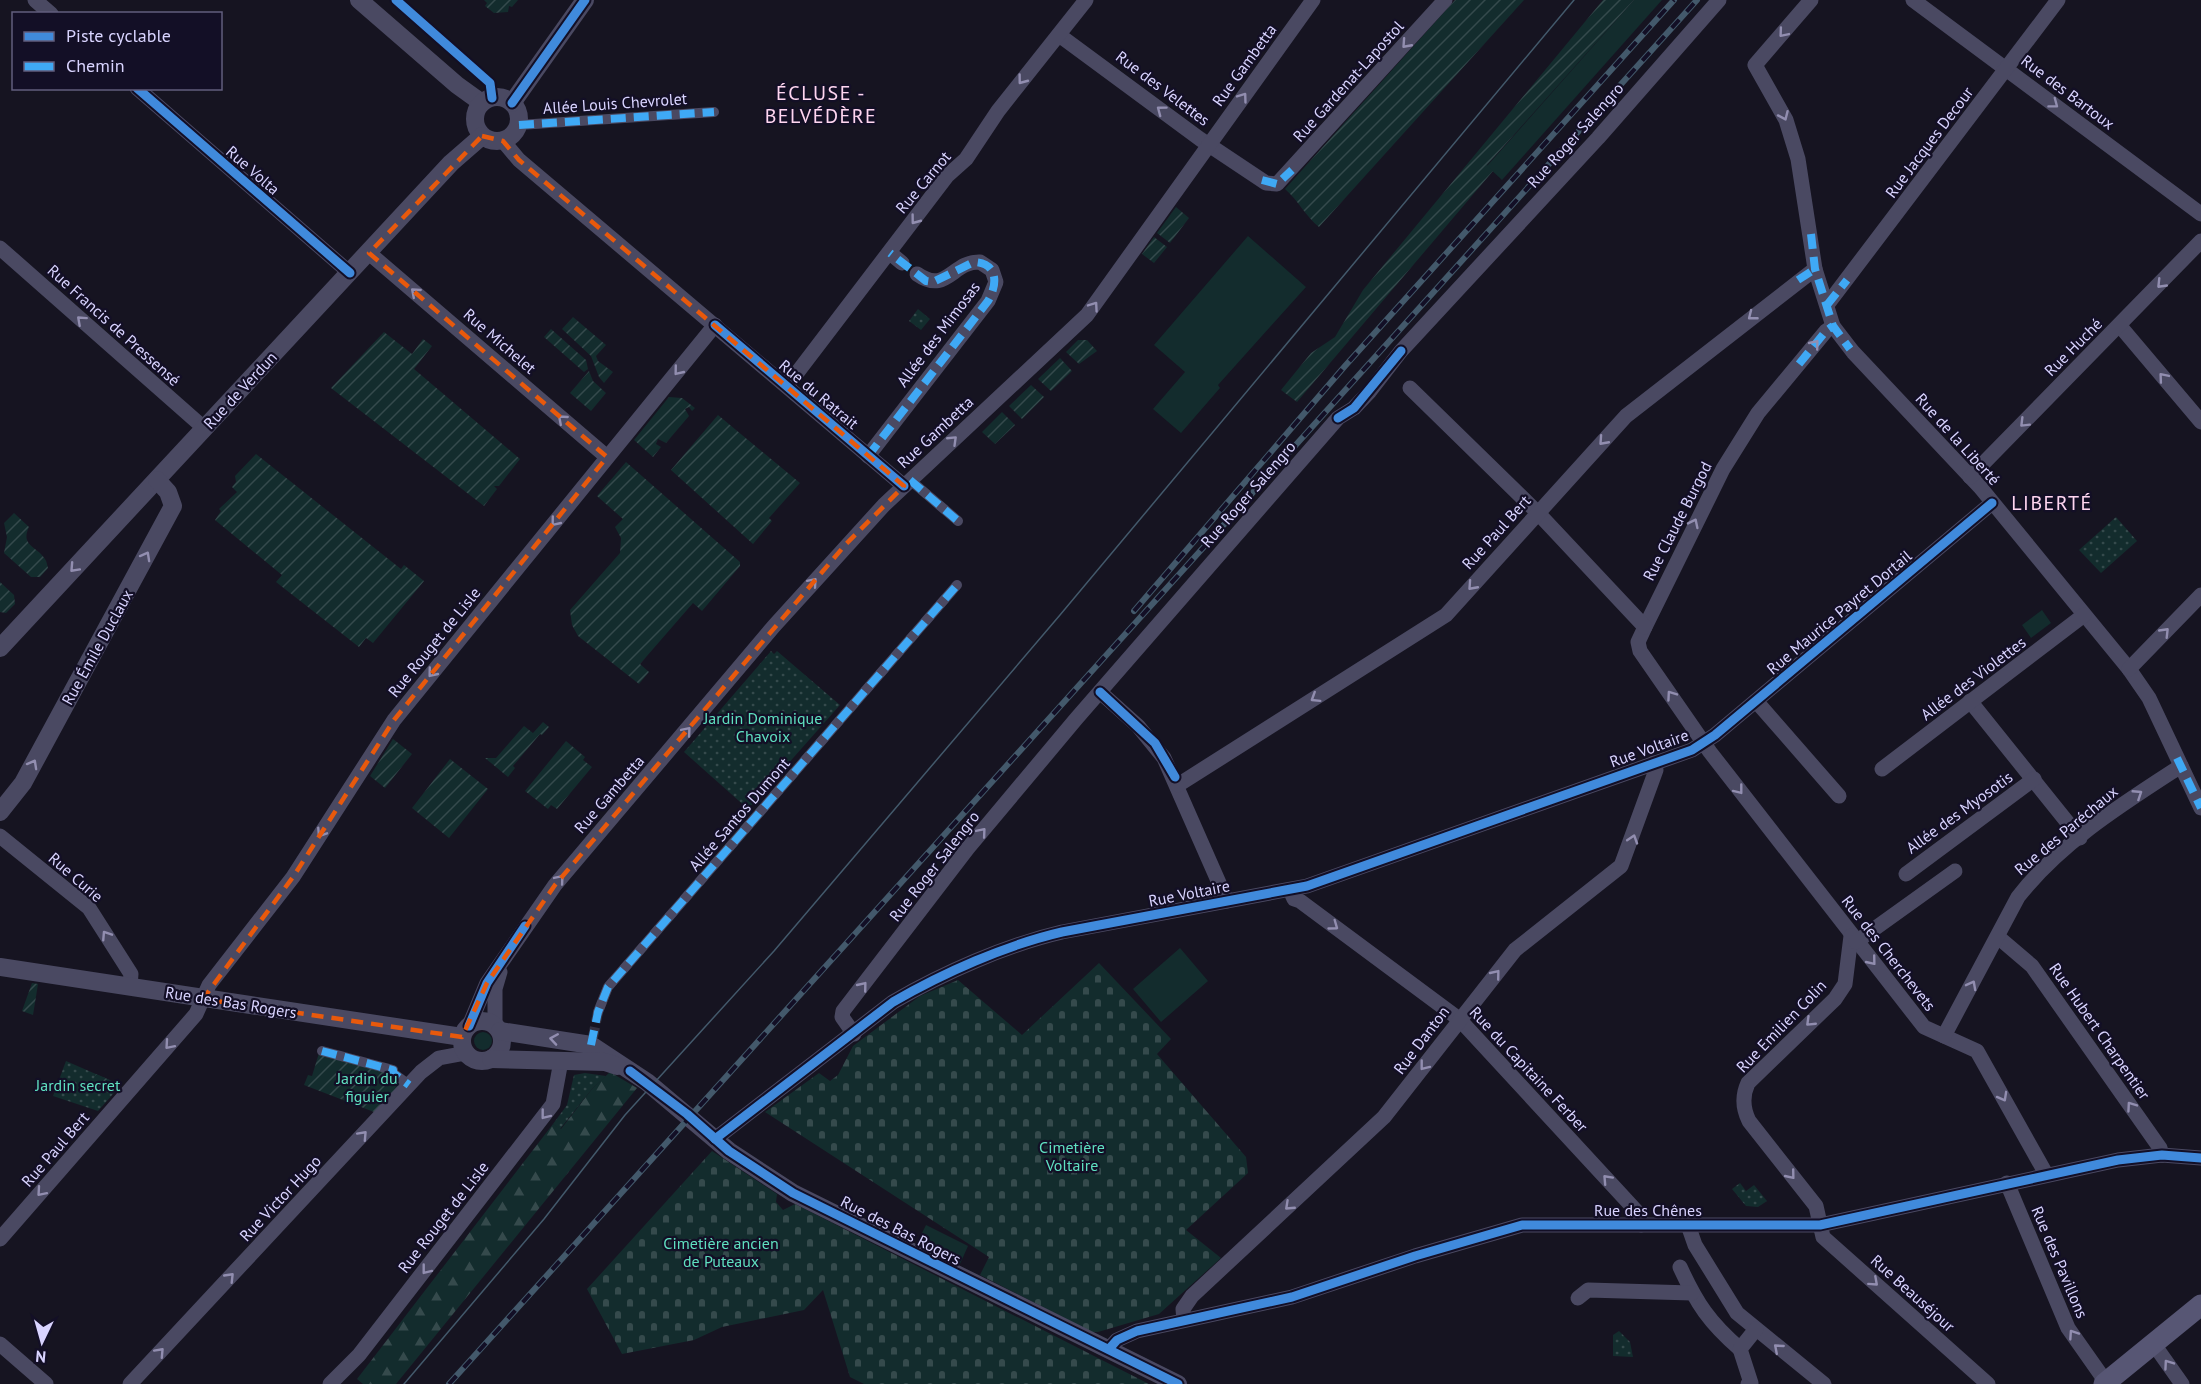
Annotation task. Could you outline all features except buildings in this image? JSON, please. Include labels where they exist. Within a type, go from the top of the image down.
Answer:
[{"type":"main road","points":[[2105,1383],[2201,1305]]},
{"type":"street","points":[[35,0],[49,12]]},
{"type":"street","points":[[359,0],[457,85],[482,103]]},
{"type":"street","points":[[512,103],[585,0]]},
{"type":"street","name":"Rue Carnot","points":[[787,386],[947,176],[966,159],[998,111],[1086,0]]},
{"type":"street","name":"Rue Gambetta","points":[[466,1038],[487,983],[555,885],[846,544],[907,483],[1087,315],[1313,0]]},
{"type":"street","name":"Rue Gardenat-Lapostol","points":[[1277,184],[1445,0]]},
{"type":"street","name":"Rue Roger Salengro","points":[[854,1034],[842,1017],[843,1011],[968,848],[1338,418],[1354,408],[1370,391],[1401,351],[1598,138],[1719,0]]},
{"type":"street","name":"Rue de la Liberté","points":[[1811,0],[1755,66],[1786,120],[1798,159],[1815,269],[1833,326],[1853,352],[1970,477],[2129,669],[2149,698],[2201,808]]},
{"type":"street","name":"Rue des Bartoux","points":[[1913,0],[2201,214]]},
{"type":"street","name":"Rue Jacques Decour","points":[[1827,305],[2058,0]]},
{"type":"street","name":"Rue des Velettes","points":[[1059,35],[1208,144],[1266,183],[1277,184]]},
{"type":"street","name":"Rue Volta","points":[[139,90],[350,273]]},
{"type":"street","points":[[497,97],[512,103],[518,111],[519,125],[511,136],[503,141],[492,141],[482,136],[475,121],[482,103],[497,97]]},
{"type":"street","name":"Allée Louis Chevrolet","points":[[519,125],[714,112]]},
{"type":"street","name":"Rue de Verdun","points":[[0,648],[460,153],[482,136]]},
{"type":"street","name":"Rue du Ratrait","points":[[503,141],[519,160],[868,456],[907,483]]},
{"type":"street","name":"Rue Huché","points":[[1970,477],[2201,241]]},
{"type":"street","name":"Rue Francis de Pressensé","points":[[0,249],[204,428]]},
{"type":"street","name":"Rue Michelet","points":[[369,253],[607,457]]},
{"type":"street","points":[[890,253],[902,263]]},
{"type":"street","name":"Allée des Mimosas","points":[[868,456],[988,301],[996,282],[992,270],[980,262],[967,264],[939,281],[926,281],[917,274]]},
{"type":"street","name":"Rue Paul Bert","points":[[1178,784],[1446,615],[1626,416],[1815,269]]},
{"type":"street","name":"Rue Rouget de Lisle","points":[[203,999],[209,985],[292,877],[394,720],[715,325]]},
{"type":"street","name":"Rue Claude Burgod","points":[[1705,743],[1640,651],[1638,642],[1700,510],[1758,413],[1826,331],[1833,326]]},
{"type":"street","points":[[2120,326],[2201,422]]},
{"type":"street","points":[[1410,388],[1538,513],[1644,627]]},
{"type":"street","name":"Rue Émile Duclaux","points":[[0,812],[23,783],[173,506],[168,492],[157,480]]},
{"type":"street","points":[[907,483],[958,521]]},
{"type":"street","name":"Rue Maurice Payret Dortail","points":[[1705,743],[1992,503]]},
{"type":"street","name":"Allée Santos Dumont","points":[[598,1012],[608,987],[957,585]]},
{"type":"street","points":[[2129,669],[2201,595]]},
{"type":"street","name":"Allée des Violettes","points":[[1882,769],[2084,615]]},
{"type":"street","points":[[1101,692],[1155,743],[1178,784],[1227,901]]},
{"type":"street","points":[[1756,701],[1839,796]]},
{"type":"street","name":"Allée des Myosotis","points":[[1970,701],[2080,838]]},
{"type":"street","name":"Rue Voltaire","points":[[715,1139],[893,1002],[917,988],[1025,942],[1062,932],[1290,890],[1654,763],[1705,743]]},
{"type":"street","name":"Rue des Cherchevets","points":[[1705,743],[1854,939],[1924,1026],[1977,1051],[2046,1174]]},
{"type":"street","name":"Rue Danton","points":[[1184,1320],[1183,1309],[1192,1296],[1384,1118],[1515,950],[1622,866],[1656,770],[1654,763]]},
{"type":"street","name":"Rue des Paréchaux","points":[[1944,1036],[2018,897],[2034,877],[2112,811],[2181,766]]},
{"type":"street","name":"Allée des Myosotis","points":[[1906,874],[2034,779]]},
{"type":"street","name":"Rue Curie","points":[[0,836],[89,908],[131,974],[130,986]]},
{"type":"street","points":[[1854,939],[1955,871]]},
{"type":"street","name":"Rue du Capitaine Ferber","points":[[1290,890],[1294,899],[1300,901],[1459,1019],[1640,1215],[1641,1225]]},
{"type":"street","name":"Rue Gambetta","points":[[498,1028],[498,975],[519,935]]},
{"type":"street","name":"Rue Hubert Charpentier","points":[[1998,937],[2032,966],[2160,1148],[2162,1155]]},
{"type":"street","name":"Rue Emilien Colin","points":[[1820,1225],[1816,1206],[1749,1121],[1744,1101],[1748,1083],[1835,999],[1845,984],[1854,939]]},
{"type":"street","name":"Rue des Bas Rogers","points":[[0,967],[466,1038]]},
{"type":"street","name":"Rue Paul Bert","points":[[0,1239],[196,1014],[203,999]]},
{"type":"street","points":[[479,1021],[498,1028],[502,1037],[500,1050],[491,1059],[480,1061],[466,1038],[479,1021]]},
{"type":"street","name":"Rue des Bas Rogers","points":[[498,1028],[592,1041],[692,1118],[715,1139],[793,1193],[1178,1384]]},
{"type":"street","name":"Rue Victor Hugo","points":[[130,1384],[408,1085],[466,1038]]},
{"type":"street","points":[[322,1051],[393,1070],[393,1073],[408,1085]]},
{"type":"street","name":"Rue des Bas Rogers","points":[[491,1059],[605,1062],[630,1071]]},
{"type":"street","name":"Rue Rouget de Lisle","points":[[330,1384],[365,1347],[554,1104],[561,1061]]},
{"type":"street","name":"Rue des Chênes","points":[[1109,1349],[1122,1336],[1184,1320],[1292,1298],[1414,1256],[1522,1225],[1820,1225],[2118,1160],[2162,1155],[2201,1158]]},
{"type":"street","name":"Rue des Pavillons","points":[[2007,1183],[2068,1328],[2105,1383]]},
{"type":"street","points":[[1688,1225],[1695,1245],[1737,1312],[1824,1384]]},
{"type":"street","name":"Rue Beauséjour","points":[[1820,1225],[1823,1237],[1988,1384]]},
{"type":"street","points":[[1680,1267],[1692,1293],[1712,1324],[1740,1349],[1750,1383]]},
{"type":"street","points":[[1578,1298],[1588,1290],[1692,1293]]},
{"type":"street","points":[[1740,1349],[1756,1329]]},
{"type":"street","points":[[2153,1343],[2182,1384]]},
{"type":"street","points":[[0,1344],[45,1384]]},
{"type":"highlighted area","points":[[482,136],[503,141],[519,160],[904,486],[846,544],[555,885],[487,983],[462,1037],[203,999],[293,877],[394,720],[607,457],[369,253]]},
{"type":"green space","points":[[484,0],[518,0],[512,7],[509,6],[508,12],[494,13],[485,6],[487,3]]},
{"type":"green space","points":[[1455,0],[1524,0],[1319,227],[1285,189]]},
{"type":"green space","points":[[1603,0],[1634,0],[1487,165],[1493,171],[1297,402],[1281,390],[1311,353],[1335,337],[1363,290]]},
{"type":"green space","points":[[1634,0],[1662,0],[1502,180],[1487,166]]},
{"type":"green space","points":[[1176,207],[1189,218],[1170,243],[1157,233]]},
{"type":"green space","points":[[1248,236],[1306,287],[1218,385],[1220,388],[1181,433],[1153,409],[1185,372],[1154,345]]},
{"type":"green space","points":[[1154,237],[1167,247],[1154,263],[1142,254]]},
{"type":"green space","points":[[918,309],[930,319],[921,330],[909,321]]},
{"type":"green space","points":[[573,317],[606,345],[596,356],[598,361],[613,372],[604,383],[599,377],[591,356],[562,329]]},
{"type":"green space","points":[[551,329],[586,360],[588,369],[584,372],[544,337]]},
{"type":"green space","points":[[384,332],[412,354],[423,339],[432,346],[414,369],[520,459],[499,486],[494,486],[497,489],[484,506],[331,388]]},
{"type":"green space","points":[[1078,340],[1087,340],[1097,351],[1079,364],[1066,352]]},
{"type":"green space","points":[[1060,358],[1072,371],[1051,391],[1038,379]]},
{"type":"green space","points":[[589,371],[593,381],[606,393],[591,411],[570,393]]},
{"type":"green space","points":[[1031,385],[1044,397],[1022,419],[1009,406]]},
{"type":"green space","points":[[669,397],[682,398],[695,408],[692,411],[689,407],[685,409],[689,416],[666,443],[658,439],[656,444],[661,447],[653,457],[634,440]]},
{"type":"green space","points":[[1002,412],[1015,425],[995,444],[982,432]]},
{"type":"green space","points":[[718,415],[800,483],[769,518],[772,521],[753,544],[671,470]]},
{"type":"green space","points":[[256,454],[401,569],[404,565],[424,581],[373,643],[366,638],[359,647],[276,582],[282,575],[215,520],[221,511],[219,509],[237,492],[232,487],[236,482],[235,476]]},
{"type":"green space","points":[[626,462],[740,562],[740,566],[702,611],[693,603],[640,664],[649,672],[639,684],[578,636],[572,625],[570,610],[620,553],[621,538],[615,527],[623,519],[597,496]]},
{"type":"green space","points":[[14,513],[29,527],[28,542],[46,561],[48,568],[40,577],[31,577],[4,553],[7,537],[4,523]]},
{"type":"green space","points":[[2116,517],[2137,541],[2101,573],[2079,550]]},
{"type":"green space","points":[[0,582],[14,595],[15,604],[6,613],[0,612]]},
{"type":"green space","points":[[2042,610],[2051,623],[2031,638],[2022,625]]},
{"type":"green space","name":"Jardin Dominique Chavoix","points":[[771,651],[774,654],[777,651],[840,705],[748,809],[684,752]]},
{"type":"green space","points":[[543,722],[549,727],[542,735],[540,734],[513,766],[515,768],[508,777],[485,758],[496,758],[524,726],[533,733]]},
{"type":"green space","points":[[393,739],[412,754],[385,788],[370,776]]},
{"type":"green space","points":[[566,741],[585,757],[583,760],[592,767],[557,809],[551,805],[548,809],[525,791]]},
{"type":"green space","points":[[450,759],[488,789],[449,838],[412,808]]},
{"type":"green space","points":[[1180,948],[1208,981],[1161,1022],[1133,989]]},
{"type":"green space","name":"Cimetière Voltaire","points":[[1099,963],[1171,1039],[1157,1054],[1246,1157],[1248,1173],[1186,1230],[1221,1258],[1159,1314],[1092,1332],[980,1275],[989,1257],[765,1112],[819,1073],[830,1081],[838,1075],[853,1046],[920,996],[958,980],[1022,1035]]},
{"type":"green space","points":[[32,983],[38,984],[33,1015],[22,1011]]},
{"type":"green space","points":[[483,1032],[489,1035],[492,1041],[489,1047],[483,1050],[477,1047],[474,1041],[477,1035]]},
{"type":"green space","name":"Jardin du figuier","points":[[319,1053],[388,1072],[401,1083],[374,1112],[304,1085],[308,1075],[312,1076]]},
{"type":"green space","name":"Jardin secret","points":[[66,1061],[121,1085],[98,1111],[53,1096]]},
{"type":"green space","points":[[610,1072],[637,1088],[396,1384],[363,1384],[357,1379],[553,1124],[561,1129],[592,1089]]},
{"type":"green space","points":[[585,1073],[606,1076],[592,1089],[560,1129],[553,1124],[567,1105],[574,1075]]},
{"type":"green space","points":[[96,1074],[121,1085],[112,1094],[91,1086]]},
{"type":"green space","name":"Cimetière ancien de Puteaux","points":[[712,1151],[777,1194],[776,1202],[783,1210],[795,1204],[1149,1384],[864,1384],[850,1377],[823,1290],[804,1310],[722,1327],[694,1340],[622,1354],[587,1289]]},
{"type":"green space","points":[[1740,1183],[1746,1191],[1754,1185],[1767,1201],[1758,1207],[1746,1206],[1732,1189]]},
{"type":"green space","points":[[926,1225],[968,1246],[960,1264],[917,1243]]},
{"type":"green space","points":[[1619,1331],[1630,1342],[1633,1357],[1613,1356],[1613,1335]]},
{"type":"tunnel","points":[[593,1037],[598,1012]]},
{"type":"tram line","points":[[404,1384],[544,1219],[625,1115],[774,951],[1060,615],[1574,0]]},
{"type":"railway","points":[[1134,611],[1345,366],[1674,0]]},
{"type":"railway","points":[[449,1384],[1697,0]]},
{"type":"marked path","points":[[519,125],[714,112]]},
{"type":"marked path","points":[[1262,180],[1277,184],[1292,170]]},
{"type":"marked path","points":[[1811,234],[1815,269],[1833,326],[1850,349]]},
{"type":"marked path","points":[[868,456],[988,301],[994,281],[992,270],[988,266],[974,262],[933,282],[926,281],[890,253]]},
{"type":"marked path","points":[[1798,280],[1815,269]]},
{"type":"marked path","points":[[1827,305],[1847,280]]},
{"type":"marked path","points":[[1799,364],[1826,331],[1833,326]]},
{"type":"marked path","points":[[910,480],[958,521]]},
{"type":"marked path","points":[[591,1045],[598,1012],[608,987],[957,585]]},
{"type":"marked path","points":[[2177,758],[2201,808]]},
{"type":"marked path","points":[[322,1051],[393,1070],[393,1073],[409,1085]]},
{"type":"cycle path","points":[[396,0],[490,83],[492,98]]},
{"type":"cycle path","points":[[512,103],[585,0]]},
{"type":"cycle path","points":[[139,90],[350,273]]},
{"type":"cycle path","points":[[715,325],[904,486]]},
{"type":"cycle path","points":[[1338,418],[1354,408],[1401,351]]},
{"type":"cycle path","points":[[715,1139],[893,1002],[997,952],[1062,932],[1307,886],[1692,750],[1715,735],[1992,503]]},
{"type":"cycle path","points":[[1100,692],[1155,743],[1175,777]]},
{"type":"cycle path","points":[[469,1026],[487,983],[525,926]]},
{"type":"cycle path","points":[[630,1071],[687,1114],[729,1151],[793,1193],[1178,1384]]},
{"type":"cycle path","points":[[1109,1349],[1117,1340],[1137,1331],[1292,1297],[1415,1256],[1522,1225],[1820,1225],[2118,1160],[2162,1155],[2201,1158]]},
{"type":"district","name":"ÉCLUSE - BELVÉDÈRE","points":[[821,104]]},
{"type":"district","name":"LIBERTÉ","points":[[2052,503]]}]
